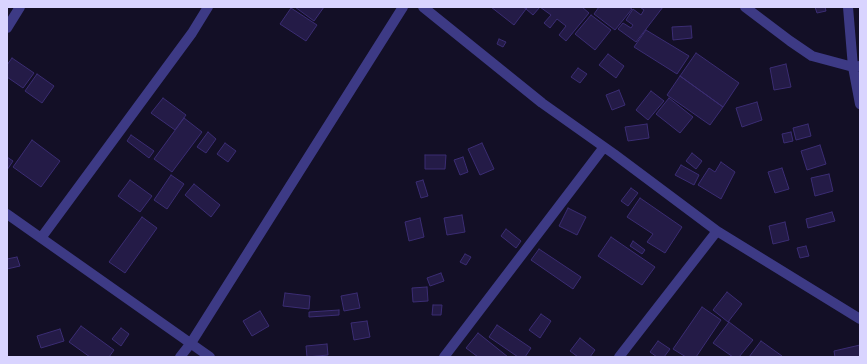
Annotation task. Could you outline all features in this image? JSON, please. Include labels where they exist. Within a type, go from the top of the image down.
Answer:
[{"type":"street","points":[[7,28],[20,7]]},
{"type":"street","points":[[40,238],[192,33],[208,7]]},
{"type":"street","points":[[180,357],[191,343],[403,7]]},
{"type":"street","points":[[423,7],[542,103],[717,231],[860,319]]},
{"type":"street","points":[[745,7],[812,56],[857,67]]},
{"type":"street","points":[[848,7],[857,67],[860,104]]},
{"type":"street","points":[[444,357],[604,147]]},
{"type":"street","points":[[7,214],[210,357]]},
{"type":"street","points":[[619,357],[717,231]]},
{"type":"building","points":[[295,7],[324,7],[314,21]]},
{"type":"building","points":[[491,7],[523,7],[526,9],[514,25]]},
{"type":"building","points":[[528,7],[540,7],[533,15],[526,9]]},
{"type":"building","points":[[540,7],[582,7],[589,13],[566,41],[559,35],[566,26],[557,19],[550,28],[544,23],[551,15]]},
{"type":"building","points":[[599,7],[629,7],[632,9],[615,30],[594,14]]},
{"type":"building","points":[[640,7],[663,7],[636,42],[618,29],[623,23],[631,28],[633,25],[626,20],[633,9],[641,15],[644,10]]},
{"type":"building","points":[[815,7],[825,7],[826,11],[817,13]]},
{"type":"building","points":[[291,8],[317,25],[306,41],[280,24]]},
{"type":"building","points":[[591,15],[611,30],[595,50],[575,34]]},
{"type":"building","points":[[691,26],[692,38],[673,40],[672,27]]},
{"type":"building","points":[[646,30],[689,56],[677,74],[634,47]]},
{"type":"building","points":[[499,39],[506,42],[503,47],[497,44]]},
{"type":"building","points":[[696,53],[739,83],[723,107],[680,76]]},
{"type":"building","points":[[608,54],[624,66],[616,78],[599,65]]},
{"type":"building","points":[[12,58],[34,73],[23,88],[7,77],[7,65]]},
{"type":"building","points":[[786,64],[791,87],[774,90],[770,68]]},
{"type":"building","points":[[578,68],[587,74],[580,83],[571,77]]},
{"type":"building","points":[[37,74],[54,86],[42,103],[25,91]]},
{"type":"building","points":[[680,76],[723,107],[710,125],[667,95]]},
{"type":"building","points":[[619,90],[625,105],[612,110],[606,95]]},
{"type":"building","points":[[651,91],[664,101],[648,120],[636,110]]},
{"type":"building","points":[[163,98],[186,115],[175,130],[151,113]]},
{"type":"building","points":[[669,98],[693,117],[680,133],[656,114]]},
{"type":"building","points":[[757,102],[762,120],[742,127],[736,108]]},
{"type":"building","points":[[184,118],[202,132],[172,172],[154,159]]},
{"type":"building","points":[[647,124],[649,138],[628,141],[625,127]]},
{"type":"building","points":[[808,124],[811,136],[796,140],[793,128]]},
{"type":"building","points":[[208,132],[216,139],[206,153],[197,147]]},
{"type":"building","points":[[791,132],[793,141],[784,143],[782,134]]},
{"type":"building","points":[[131,135],[154,151],[149,158],[127,141]]},
{"type":"building","points":[[32,140],[60,161],[41,187],[13,167]]},
{"type":"building","points":[[225,143],[236,151],[228,162],[217,154]]},
{"type":"building","points":[[482,143],[494,169],[480,175],[468,149]]},
{"type":"building","points":[[820,145],[826,164],[807,170],[801,151]]},
{"type":"building","points":[[692,153],[702,161],[696,169],[686,161]]},
{"type":"building","points":[[425,155],[446,155],[445,169],[425,169]]},
{"type":"building","points":[[7,157],[13,161],[7,170]]},
{"type":"building","points":[[463,157],[468,172],[460,175],[454,160]]},
{"type":"building","points":[[721,162],[735,172],[721,199],[698,185],[709,168],[715,172]]},
{"type":"building","points":[[681,165],[699,175],[694,185],[675,175]]},
{"type":"building","points":[[782,168],[789,189],[775,193],[768,172]]},
{"type":"building","points":[[829,174],[833,191],[815,196],[811,178]]},
{"type":"building","points":[[171,175],[184,184],[167,209],[154,200]]},
{"type":"building","points":[[130,180],[152,196],[140,212],[118,196]]},
{"type":"building","points":[[423,180],[428,196],[421,198],[416,182]]},
{"type":"building","points":[[194,184],[220,205],[211,217],[185,195]]},
{"type":"building","points":[[631,188],[638,193],[628,206],[621,201]]},
{"type":"building","points":[[640,198],[682,227],[665,253],[647,242],[653,234],[627,217]]},
{"type":"building","points":[[568,208],[586,217],[577,235],[559,226]]},
{"type":"building","points":[[832,212],[835,221],[808,228],[806,219]]},
{"type":"building","points":[[462,215],[465,232],[447,235],[444,218]]},
{"type":"building","points":[[142,217],[157,228],[125,273],[109,262]]},
{"type":"building","points":[[420,218],[424,237],[409,241],[405,222]]},
{"type":"building","points":[[785,222],[789,240],[773,244],[769,226]]},
{"type":"building","points":[[506,229],[521,241],[516,248],[501,236]]},
{"type":"building","points":[[611,237],[655,267],[642,285],[598,256]]},
{"type":"building","points":[[633,241],[645,250],[642,254],[630,246]]},
{"type":"building","points":[[806,246],[809,256],[800,258],[797,248]]},
{"type":"building","points":[[539,249],[581,277],[573,289],[531,260]]},
{"type":"building","points":[[465,254],[471,257],[466,265],[460,262]]},
{"type":"building","points":[[17,257],[20,266],[7,269],[7,259]]},
{"type":"building","points":[[441,273],[444,281],[430,286],[427,278]]},
{"type":"building","points":[[427,287],[428,301],[413,302],[412,288]]},
{"type":"building","points":[[727,292],[742,304],[728,322],[713,310]]},
{"type":"building","points":[[285,293],[310,296],[309,309],[283,306]]},
{"type":"building","points":[[357,293],[360,308],[344,311],[341,296]]},
{"type":"building","points":[[433,305],[442,305],[441,315],[432,315]]},
{"type":"building","points":[[702,307],[721,320],[696,357],[686,357],[673,349]]},
{"type":"building","points":[[339,310],[339,315],[309,317],[309,312]]},
{"type":"building","points":[[260,311],[269,326],[252,336],[243,321]]},
{"type":"building","points":[[541,314],[551,321],[540,338],[529,330]]},
{"type":"building","points":[[367,321],[370,337],[354,340],[351,323]]},
{"type":"building","points":[[729,322],[753,340],[739,357],[733,357],[713,343]]},
{"type":"building","points":[[497,325],[531,348],[525,357],[518,357],[489,337]]},
{"type":"building","points":[[81,326],[114,350],[109,357],[90,357],[69,342]]},
{"type":"building","points":[[121,328],[129,334],[121,346],[112,339]]},
{"type":"building","points":[[60,329],[64,341],[41,348],[37,336]]},
{"type":"building","points":[[478,333],[508,357],[478,357],[466,348]]},
{"type":"building","points":[[580,338],[595,350],[590,357],[578,357],[570,351]]},
{"type":"building","points":[[658,341],[670,349],[664,357],[657,357],[650,352]]},
{"type":"building","points":[[761,341],[782,356],[782,357],[749,357]]},
{"type":"building","points":[[327,344],[328,355],[307,357],[306,346]]},
{"type":"building","points":[[860,345],[860,357],[835,357],[834,351]]}]
